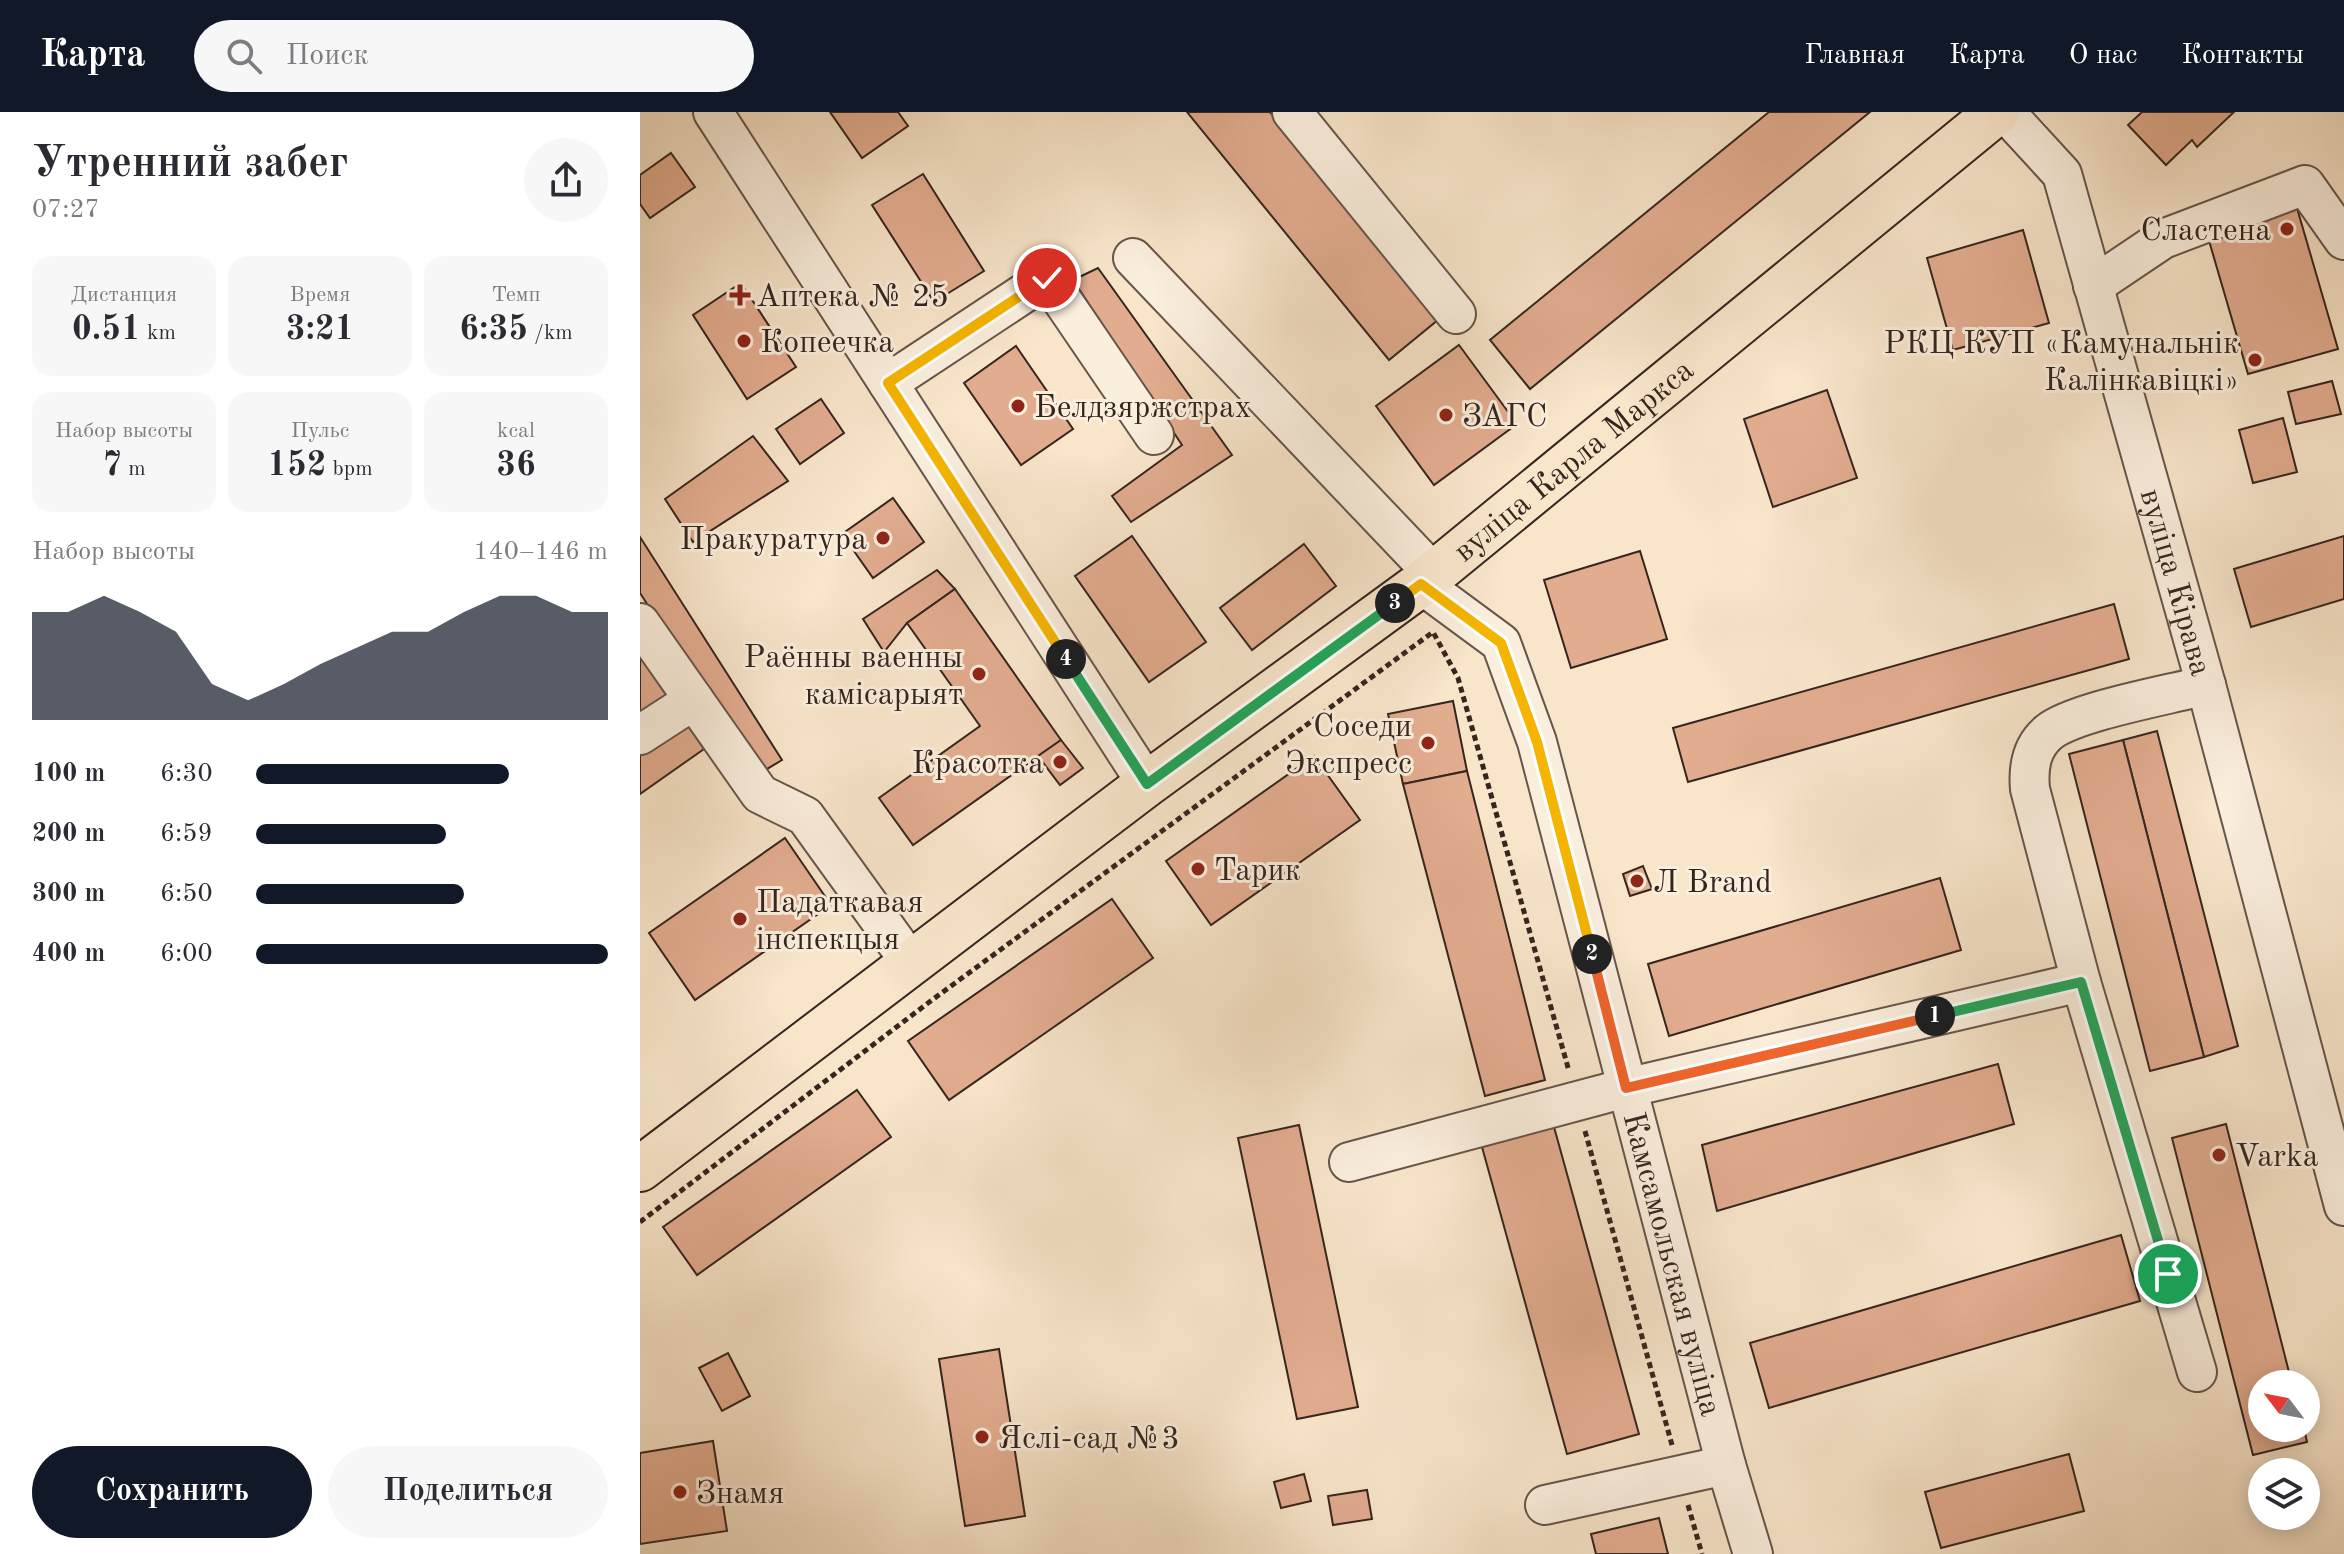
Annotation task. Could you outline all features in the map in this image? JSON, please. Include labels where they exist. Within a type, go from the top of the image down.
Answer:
[{"type":"main road","name":"вуліца Карла Маркса","points":[[640,1169],[1147,784],[1427,579],[1997,112]]},
{"type":"street","points":[[713,112],[1147,784]]},
{"type":"street","points":[[1292,112],[1456,314]]},
{"type":"street","name":"вуліца Кірава","points":[[2005,112],[2062,174],[2206,685],[2344,1206]]},
{"type":"street","points":[[2093,286],[2163,239],[2305,185],[2344,240]]},
{"type":"street","name":"Камсамольская вуліца","points":[[1133,258],[1427,579],[1501,643],[1537,742],[1726,1465],[1753,1554]]},
{"type":"street","points":[[888,383],[1047,278],[1154,435]]},
{"type":"street","points":[[640,623],[760,794],[805,816],[911,963]]},
{"type":"street","points":[[2197,1372],[2081,982],[2030,789],[2029,770],[2033,753],[2047,733],[2067,720],[2206,685]]},
{"type":"street","points":[[640,735],[694,700]]},
{"type":"street","points":[[1349,1162],[1626,1088],[2081,982]]},
{"type":"street","points":[[1545,1505],[1726,1465]]},
{"type":"path","points":[[640,1222],[932,1000],[1433,632],[1458,678]]},
{"type":"building","points":[[830,112],[898,112],[908,126],[862,158]]},
{"type":"building","points":[[1187,112],[1270,112],[1439,319],[1389,360]]},
{"type":"building","points":[[1769,112],[1870,112],[1530,389],[1490,340]]},
{"type":"building","points":[[2142,112],[2234,112],[2197,147],[2192,140],[2166,165],[2128,125]]},
{"type":"building","points":[[671,153],[695,187],[650,218],[640,204],[640,175]]},
{"type":"building","points":[[923,174],[984,271],[934,302],[872,205]]},
{"type":"building","points":[[2297,208],[2338,349],[2248,374],[2207,234]]},
{"type":"building","points":[[2023,230],[2049,323],[1953,350],[1927,258]]},
{"type":"building","points":[[1098,268],[1232,455],[1131,522],[1112,496],[1182,445],[1073,280]]},
{"type":"building","name":"Копеечка","points":[[741,283],[796,367],[747,399],[693,315]]},
{"type":"building","name":"ЗАГС","points":[[1459,345],[1517,424],[1434,485],[1376,406]]},
{"type":"building","name":"Белдзяржстрах","points":[[1016,346],[1073,429],[1021,465],[964,383]]},
{"type":"building","points":[[2332,381],[2341,414],[2296,424],[2288,392]]},
{"type":"building","points":[[1827,390],[1857,478],[1773,507],[1744,419]]},
{"type":"building","points":[[821,399],[844,433],[800,464],[776,429]]},
{"type":"building","points":[[2283,418],[2297,472],[2253,483],[2239,430]]},
{"type":"building","points":[[753,436],[788,481],[693,542],[665,499]]},
{"type":"building","name":"Пракуратура","points":[[893,498],[924,542],[873,578],[842,534]]},
{"type":"building","points":[[1132,536],[1206,642],[1149,682],[1075,576]]},
{"type":"building","points":[[2344,536],[2344,599],[2251,627],[2234,569]]},
{"type":"building","points":[[640,537],[782,760],[757,775],[640,593]]},
{"type":"building","points":[[1304,544],[1336,586],[1252,650],[1220,608]]},
{"type":"building","points":[[1640,551],[1667,639],[1571,668],[1544,580]]},
{"type":"building","points":[[937,570],[955,589],[907,623],[884,652],[863,619]]},
{"type":"building","name":"Раённы ваенны камісарыят","points":[[955,589],[1061,740],[913,845],[879,798],[980,726],[907,623]]},
{"type":"building","points":[[2114,604],[2129,659],[1688,782],[1673,728]]},
{"type":"building","points":[[640,646],[671,695],[640,714]]},
{"type":"building","name":"Соседи Экспресс","points":[[1453,701],[1467,771],[1403,784],[1388,714]]},
{"type":"building","points":[[685,721],[704,749],[640,794],[640,752]]},
{"type":"building","points":[[2157,731],[2238,1046],[2204,1057],[2123,740]]},
{"type":"building","name":"Красотка","points":[[1061,740],[1083,768],[1060,785],[1038,756]]},
{"type":"building","points":[[2123,740],[2204,1057],[2150,1071],[2069,754]]},
{"type":"building","points":[[1314,756],[1360,820],[1211,925],[1166,861]]},
{"type":"building","points":[[1467,771],[1545,1080],[1485,1096],[1403,784]]},
{"type":"building","name":"Падаткавая інспекцыя","points":[[785,838],[831,905],[695,1000],[649,933]]},
{"type":"building","name":"Л Brand","points":[[1643,866],[1652,889],[1630,896],[1623,874]]},
{"type":"building","points":[[1940,878],[1961,950],[1669,1036],[1648,964]]},
{"type":"building","points":[[1112,899],[1153,958],[949,1100],[908,1041]]},
{"type":"building","points":[[1998,1064],[2014,1124],[1717,1211],[1702,1145]]},
{"type":"building","points":[[857,1090],[891,1137],[697,1275],[663,1227]]},
{"type":"building","points":[[2226,1124],[2288,1370],[2248,1370],[2248,1435],[2172,1138]]},
{"type":"building","points":[[1299,1125],[1358,1407],[1297,1419],[1238,1138]]},
{"type":"building","points":[[1554,1127],[1639,1434],[1567,1454],[1482,1147]]},
{"type":"building","points":[[2121,1235],[2140,1301],[1769,1408],[1750,1343]]},
{"type":"building","name":"Яслі-сад №3","points":[[999,1349],[1025,1516],[965,1526],[939,1359]]},
{"type":"building","points":[[728,1353],[750,1396],[722,1411],[699,1368]]},
{"type":"building","name":"Знамя","points":[[713,1441],[727,1531],[640,1544],[640,1453]]},
{"type":"building","points":[[2250,1442],[2307,1442],[2253,1455]]},
{"type":"building","points":[[2069,1454],[2084,1511],[1941,1548],[1925,1492]]},
{"type":"building","points":[[1304,1474],[1311,1501],[1281,1508],[1274,1482]]},
{"type":"building","points":[[1367,1490],[1372,1519],[1333,1525],[1328,1496]]},
{"type":"building","points":[[1659,1518],[1668,1554],[1596,1554],[1591,1534]]},
{"type":"place","name":"Сластена","points":[[2287,229]]},
{"type":"place","name":"Аптека № 25","points":[[740,295]]},
{"type":"place","name":"Копеечка","points":[[744,341]]},
{"type":"place","name":"РКЦ КУП «Камунальнік Калінкавіцкі»","points":[[2255,360]]},
{"type":"place","name":"Белдзяржстрах","points":[[1018,406]]},
{"type":"place","name":"ЗАГС","points":[[1446,415]]},
{"type":"place","name":"Пракуратура","points":[[883,538]]},
{"type":"place","name":"Раённы ваенны камісарыят","points":[[979,674]]},
{"type":"place","name":"Соседи Экспресс","points":[[1428,743]]},
{"type":"place","name":"Красотка","points":[[1060,762]]},
{"type":"place","name":"Тарик","points":[[1198,869]]},
{"type":"place","name":"Л Brand","points":[[1637,881]]},
{"type":"place","name":"Падаткавая інспекцыя","points":[[740,919]]},
{"type":"place","name":"Varka","points":[[2219,1155]]},
{"type":"place","name":"Яслі-сад №3","points":[[982,1437]]},
{"type":"place","name":"Знамя","points":[[680,1492]]},
{"type":"route","points":[[1047,278],[888,383],[1147,784],[1421,584],[1501,643],[1537,742],[1626,1088],[2081,982],[2168,1274]]}]
